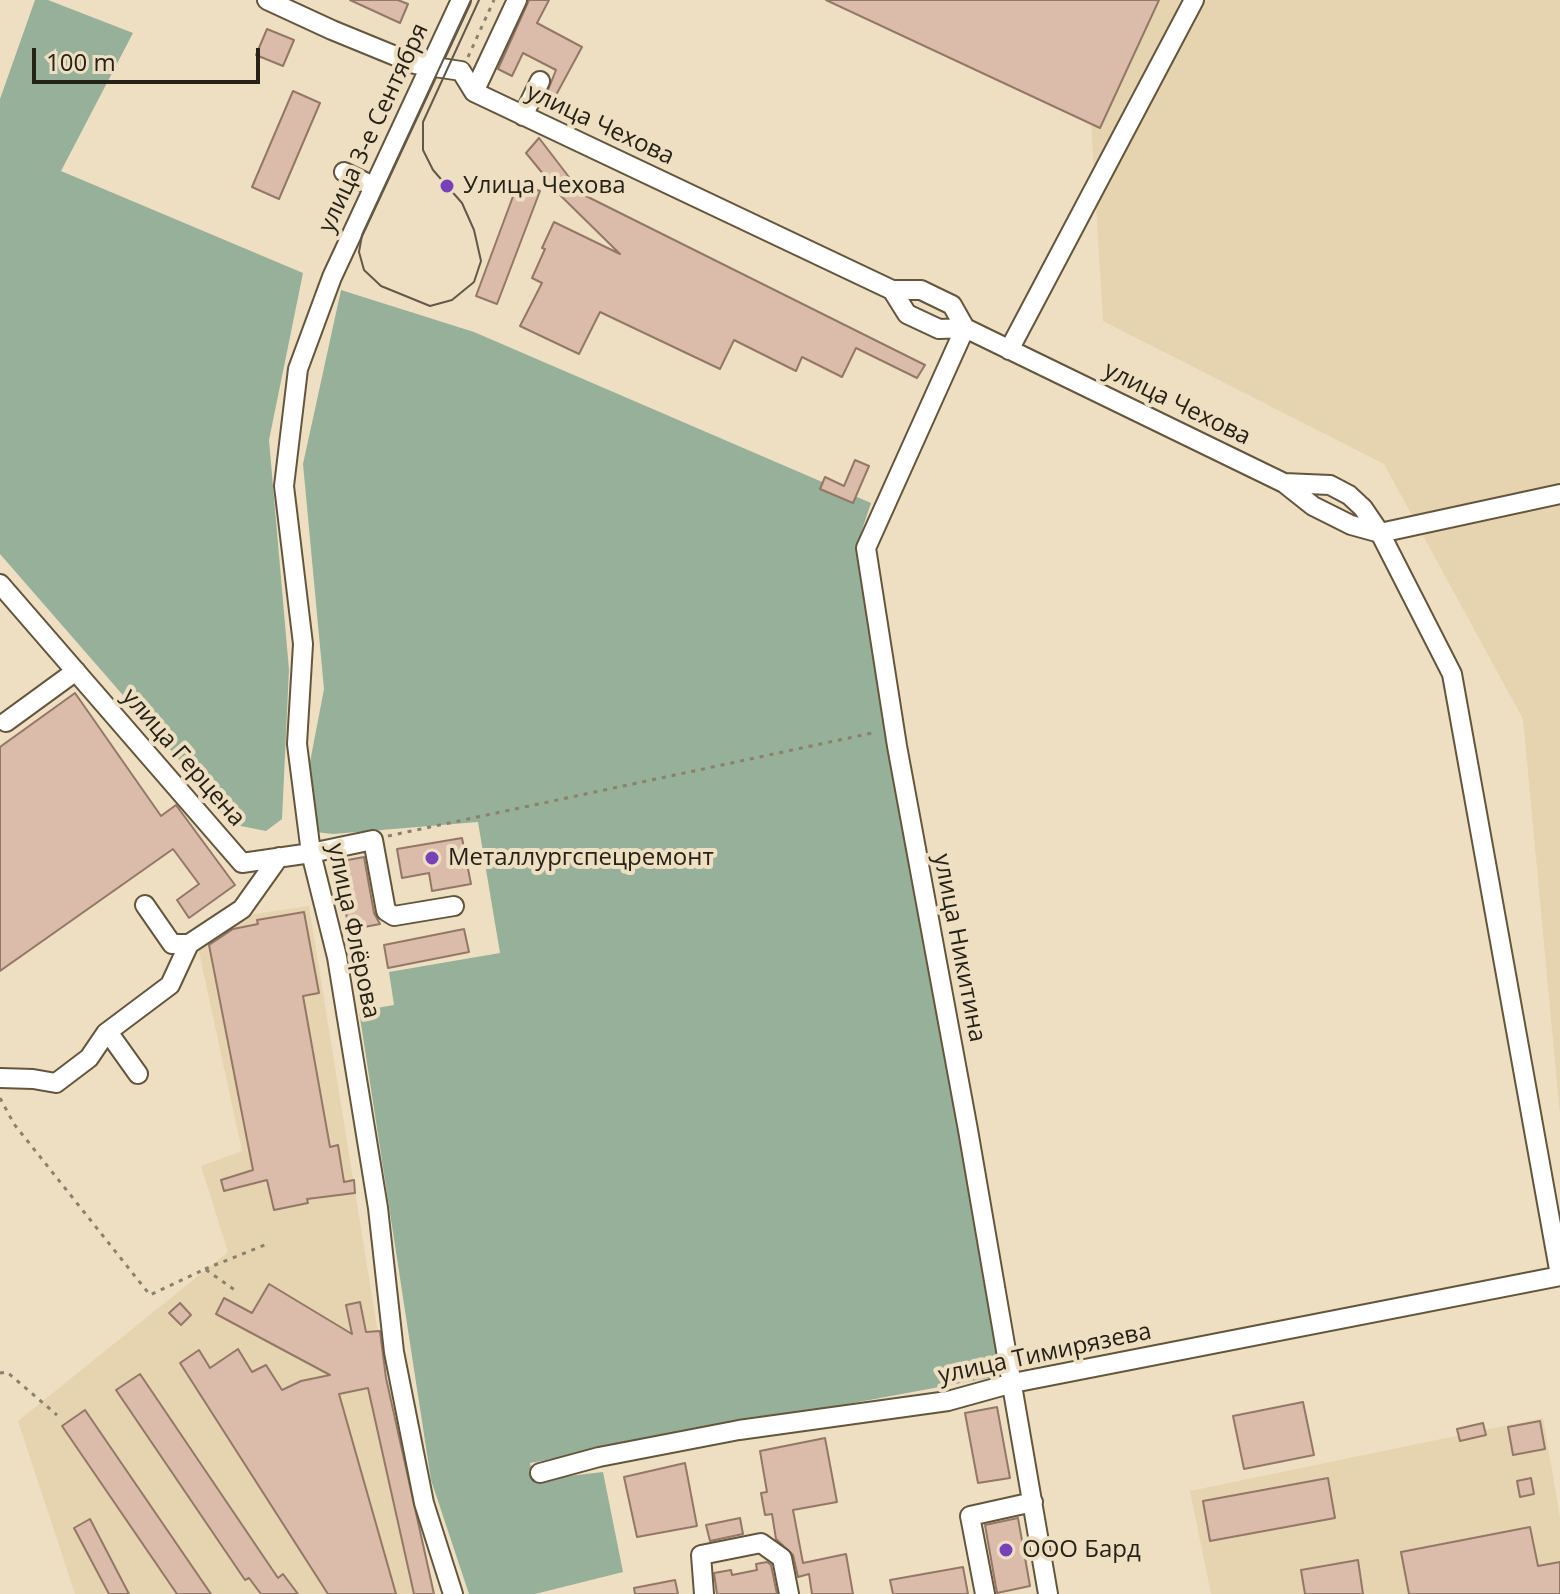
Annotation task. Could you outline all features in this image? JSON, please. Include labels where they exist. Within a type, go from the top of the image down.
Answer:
[{"type":"street","points":[[267,0],[415,64],[461,71],[474,92]]},
{"type":"street","name":"улица 3-е Сентября","points":[[332,277],[461,0]]},
{"type":"street","points":[[474,92],[517,0]]},
{"type":"street","points":[[1009,350],[1194,0]]},
{"type":"street","points":[[523,116],[540,81]]},
{"type":"street","name":"улица Чехова","points":[[474,92],[892,290],[907,314],[939,329],[965,328],[1284,483],[1313,506],[1351,525],[1380,533]]},
{"type":"street","points":[[344,172],[373,186]]},
{"type":"street","name":"улица Флёрова","points":[[332,277],[298,369],[284,486],[303,644],[297,744],[311,853],[337,957],[378,1208],[394,1352],[424,1503],[453,1594]]},
{"type":"street","points":[[892,290],[921,290],[952,305],[965,328]]},
{"type":"street","name":"улица Никитина","points":[[965,328],[866,548],[894,728],[1013,1383],[1048,1594]]},
{"type":"street","points":[[1284,483],[1330,485],[1349,495],[1363,508],[1380,533],[1452,674],[1560,1275]]},
{"type":"street","points":[[1380,533],[1560,494]]},
{"type":"street","name":"улица Герцена","points":[[0,584],[242,863],[373,840]]},
{"type":"street","points":[[6,722],[76,671]]},
{"type":"street","points":[[373,840],[386,911],[394,916],[454,906]]},
{"type":"street","points":[[0,1078],[56,1083],[89,1058],[108,1032],[170,985],[189,944],[242,909],[279,857]]},
{"type":"street","points":[[145,905],[172,944],[189,944]]},
{"type":"street","points":[[108,1032],[138,1074]]},
{"type":"street","name":"улица Тимирязева","points":[[540,1473],[599,1457],[739,1430],[948,1401],[1013,1383],[1560,1275]]},
{"type":"street","points":[[985,1594],[970,1516],[1033,1502]]},
{"type":"street","points":[[704,1594],[701,1555],[761,1543],[782,1558],[789,1594]]},
{"type":"path","points":[[461,71],[494,0]]},
{"type":"path","points":[[373,840],[894,728]]},
{"type":"path","points":[[0,1098],[14,1124],[150,1295],[267,1244]]},
{"type":"path","points":[[205,1269],[236,1291]]},
{"type":"path","points":[[0,1373],[7,1372],[57,1415]]},
{"type":"shaded area","points":[[829,0],[1560,0],[1560,1115],[1523,719],[1384,464],[1103,321],[1091,122]]},
{"type":"shaded area","points":[[309,906],[406,1507],[432,1594],[75,1594],[18,1421],[228,1252],[201,1166],[242,1151],[198,947],[254,914]]},
{"type":"shaded area","points":[[1543,1418],[1560,1517],[1560,1594],[1211,1594],[1190,1491]]},
{"type":"green space","points":[[35,0],[48,0],[133,33],[61,171],[303,273],[269,440],[289,670],[282,819],[266,831],[236,825],[0,554],[0,99]]},
{"type":"green space","points":[[341,290],[474,332],[871,503],[856,548],[1004,1375],[530,1463],[534,1480],[603,1472],[623,1572],[535,1594],[469,1594],[431,1480],[359,1011],[394,1005],[389,972],[500,953],[478,822],[333,834],[297,830],[324,689],[303,464]]},
{"type":"building","points":[[350,0],[398,0],[408,4],[400,23]]},
{"type":"building","points":[[529,0],[549,0],[537,23],[582,47],[549,108],[542,105],[556,70],[523,53],[512,76],[498,69]]},
{"type":"building","points":[[826,0],[1159,0],[1100,128]]},
{"type":"building","points":[[267,29],[294,40],[283,66],[256,55]]},
{"type":"building","points":[[293,91],[320,103],[279,199],[252,187]]},
{"type":"building","points":[[539,138],[582,194],[925,365],[917,378],[856,348],[842,377],[802,357],[796,371],[734,340],[720,369],[600,312],[579,354],[520,326],[542,283],[532,278],[554,222],[620,254],[562,197],[526,153]]},
{"type":"building","points":[[518,183],[540,191],[497,304],[476,296]]},
{"type":"building","points":[[855,460],[869,466],[853,503],[820,489],[825,477],[844,486]]},
{"type":"building","points":[[75,693],[161,816],[176,805],[235,885],[189,918],[177,900],[199,884],[173,849],[0,971],[0,747]]},
{"type":"building","name":"Металлургспецремонт","points":[[462,838],[471,884],[432,891],[429,873],[402,878],[397,849]]},
{"type":"building","points":[[364,857],[374,913],[380,924],[349,930],[337,862]]},
{"type":"building","points":[[304,912],[319,993],[303,996],[330,1147],[338,1145],[344,1182],[354,1180],[355,1193],[307,1199],[308,1203],[274,1210],[267,1180],[224,1191],[221,1180],[253,1170],[209,945],[233,929],[258,924],[257,920]]},
{"type":"building","points":[[464,929],[469,952],[388,968],[384,945]]},
{"type":"building","points":[[269,1284],[352,1334],[346,1305],[360,1302],[366,1332],[380,1331],[386,1378],[434,1594],[414,1594],[368,1388],[339,1394],[396,1594],[328,1594],[180,1363],[199,1350],[210,1368],[238,1349],[252,1372],[266,1365],[282,1390],[301,1381],[330,1375],[216,1314],[224,1298],[252,1313]]},
{"type":"building","points":[[180,1303],[191,1315],[181,1325],[169,1313]]},
{"type":"building","points":[[140,1374],[278,1578],[283,1574],[298,1594],[261,1594],[249,1578],[245,1580],[116,1390]]},
{"type":"building","points":[[1303,1402],[1314,1455],[1244,1469],[1233,1416]]},
{"type":"building","points":[[997,1407],[1010,1478],[978,1483],[965,1413]]},
{"type":"building","points":[[85,1410],[211,1594],[177,1594],[62,1426]]},
{"type":"building","points":[[1540,1421],[1545,1449],[1513,1455],[1508,1427]]},
{"type":"building","points":[[1483,1423],[1486,1435],[1460,1441],[1457,1429]]},
{"type":"building","points":[[825,1438],[837,1502],[793,1510],[803,1563],[846,1554],[853,1594],[812,1594],[809,1574],[798,1577],[793,1555],[776,1539],[772,1514],[765,1515],[761,1493],[767,1492],[760,1451]]},
{"type":"building","points":[[685,1463],[697,1526],[637,1537],[624,1477]]},
{"type":"building","points":[[1328,1478],[1335,1518],[1210,1541],[1203,1501]]},
{"type":"building","points":[[1531,1478],[1534,1494],[1520,1497],[1517,1481]]},
{"type":"building","points":[[740,1518],[743,1534],[710,1541],[706,1525]]},
{"type":"building","name":"ООО Бард","points":[[1018,1518],[1030,1586],[997,1593],[985,1525]]},
{"type":"building","points":[[90,1519],[129,1594],[109,1594],[74,1528]]},
{"type":"building","points":[[1530,1527],[1538,1566],[1560,1562],[1560,1594],[1409,1594],[1401,1552]]},
{"type":"building","points":[[1358,1560],[1363,1594],[1305,1594],[1301,1570]]},
{"type":"building","points":[[767,1562],[771,1565],[777,1594],[717,1594],[714,1573],[731,1570],[732,1575],[757,1570],[756,1564]]},
{"type":"building","points":[[963,1567],[968,1594],[893,1594],[890,1580]]},
{"type":"building","points":[[675,1580],[678,1594],[635,1594],[634,1588]]},
{"type":"tram line","points":[[471,0],[362,235],[359,252],[364,270],[381,286],[430,306],[452,300],[474,282],[481,261],[474,230],[462,203],[433,170],[423,150],[423,122],[479,0]]},
{"type":"place","name":"Улица Чехова","points":[[447,186]]},
{"type":"place","name":"Металлургспецремонт","points":[[432,858]]},
{"type":"place","name":"ООО Бард","points":[[1006,1550]]}]
